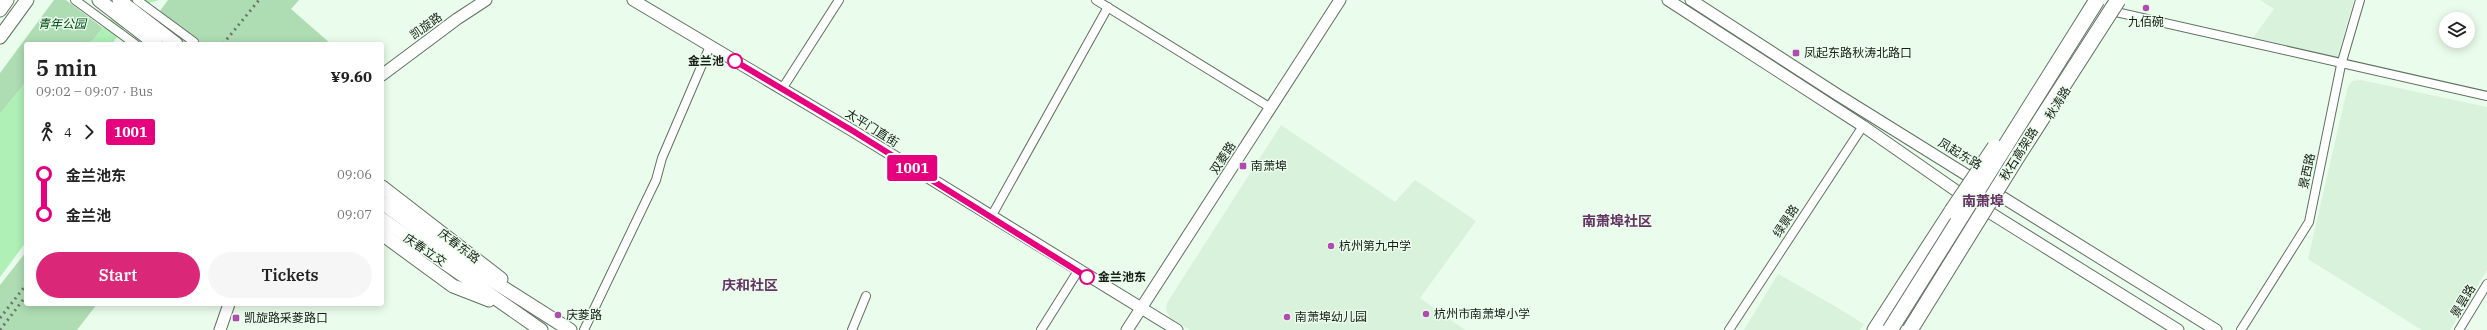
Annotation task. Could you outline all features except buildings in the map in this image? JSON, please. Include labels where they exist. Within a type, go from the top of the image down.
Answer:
[{"type":"highway","name":"秋石高架路","points":[[1890,330],[2097,0]]},
{"type":"highway","name":"秋石高架路","points":[[1910,330],[2017,157],[2117,6]]},
{"type":"highway","points":[[1875,330],[1978,170],[2062,56]]},
{"type":"main road","points":[[0,10],[7,0]]},
{"type":"main road","points":[[0,37],[27,0]]},
{"type":"main road","points":[[99,0],[153,42]]},
{"type":"main road","points":[[119,0],[173,42]]},
{"type":"main road","name":"凯旋路","points":[[384,73],[447,26],[486,0]]},
{"type":"main road","name":"太平门直街","points":[[633,0],[1177,330]]},
{"type":"main road","name":"双菱路","points":[[1127,330],[1340,0]]},
{"type":"main road","points":[[1668,0],[1863,126],[1968,199],[2178,330]]},
{"type":"main road","name":"凤起东路","points":[[1691,0],[1838,95],[1979,180],[2000,195],[2216,330]]},
{"type":"main road","points":[[1884,330],[1968,199],[2089,0]]},
{"type":"main road","name":"秋涛路","points":[[1917,330],[2117,6],[2124,0]]},
{"type":"main road","name":"庆春东路","points":[[384,188],[478,259],[534,307]]},
{"type":"main road","name":"庆春立交","points":[[384,205],[471,275]]},
{"type":"main road","name":"庆春立交","points":[[384,220],[471,275]]},
{"type":"main road","name":"庆春东路","points":[[384,235],[453,286],[514,311]]},
{"type":"main road","name":"庆春东路","points":[[471,275],[534,307],[570,330]]},
{"type":"main road","name":"庆春东路","points":[[471,275],[514,311],[541,330]]},
{"type":"main road","points":[[220,330],[228,306]]},
{"type":"street","points":[[75,0],[132,42]]},
{"type":"street","points":[[137,0],[194,42]]},
{"type":"street","points":[[782,89],[839,0]]},
{"type":"street","points":[[1096,0],[1271,108]]},
{"type":"street","name":"景西路","points":[[2241,330],[2309,222],[2342,65],[2360,0]]},
{"type":"street","points":[[2117,6],[2342,65],[2487,96]]},
{"type":"street","points":[[991,217],[1108,7]]},
{"type":"street","points":[[584,330],[656,180],[662,158],[710,46]]},
{"type":"street","name":"绿景路","points":[[1729,330],[1863,126]]},
{"type":"street","points":[[1042,330],[1078,271]]},
{"type":"street","name":"景昙路","points":[[2459,330],[2487,284]]},
{"type":"street","points":[[852,330],[866,296]]},
{"type":"shaded area","points":[[127,0],[159,0],[149,3],[143,1],[113,42],[89,42],[92,41]]},
{"type":"shaded area","points":[[2260,0],[2354,0],[2337,58],[2253,38],[2274,9]]},
{"type":"shaded area","points":[[2361,80],[2487,107],[2487,270],[2450,330],[2422,330],[2308,259],[2348,86],[2353,81]]},
{"type":"shaded area","points":[[24,84],[24,245],[0,277],[0,114]]},
{"type":"shaded area","name":"杭州第九中学","points":[[1281,125],[1395,202],[1415,180],[1476,221],[1420,298],[1465,330],[1190,330],[1170,318],[1166,310],[1167,303]]},
{"type":"shaded area","points":[[1778,274],[1864,324],[1860,330],[1744,330]]},
{"type":"green space","name":"青年公园","points":[[54,0],[66,0],[103,28],[92,41],[89,42],[24,42],[24,84],[0,114],[0,73]]},
{"type":"green space","points":[[168,0],[299,0],[291,9],[329,42],[137,42]]},
{"type":"green space","points":[[24,255],[24,306],[95,306],[77,330],[0,330],[0,285]]},
{"type":"railway","points":[[225,42],[259,0]]},
{"type":"railway","points":[[0,318],[24,288]]},
{"type":"railway","points":[[0,330],[24,299]]},
{"type":"bus line","name":"1001","points":[[735,61],[853,131],[1087,277]]},
{"type":"place","name":"九佰碗","points":[[2146,8]]},
{"type":"place","name":"凤起东路秋涛北路口","points":[[1796,53]]},
{"type":"place","name":"金兰池","points":[[735,61]]},
{"type":"place","name":"南萧埠","points":[[1243,166]]},
{"type":"place","name":"杭州第九中学","points":[[1331,246]]},
{"type":"place","name":"金兰池东","points":[[1087,277]]},
{"type":"place","name":"杭州市南萧埠小学","points":[[1426,314]]},
{"type":"place","name":"庆菱路","points":[[558,315]]},
{"type":"place","name":"南萧埠幼儿园","points":[[1287,317]]},
{"type":"place","name":"凯旋路采菱路口","points":[[236,318]]},
{"type":"district","name":"南萧埠","points":[[1983,201]]},
{"type":"district","name":"南萧埠社区","points":[[1617,221]]},
{"type":"district","name":"庆和社区","points":[[750,285]]}]
